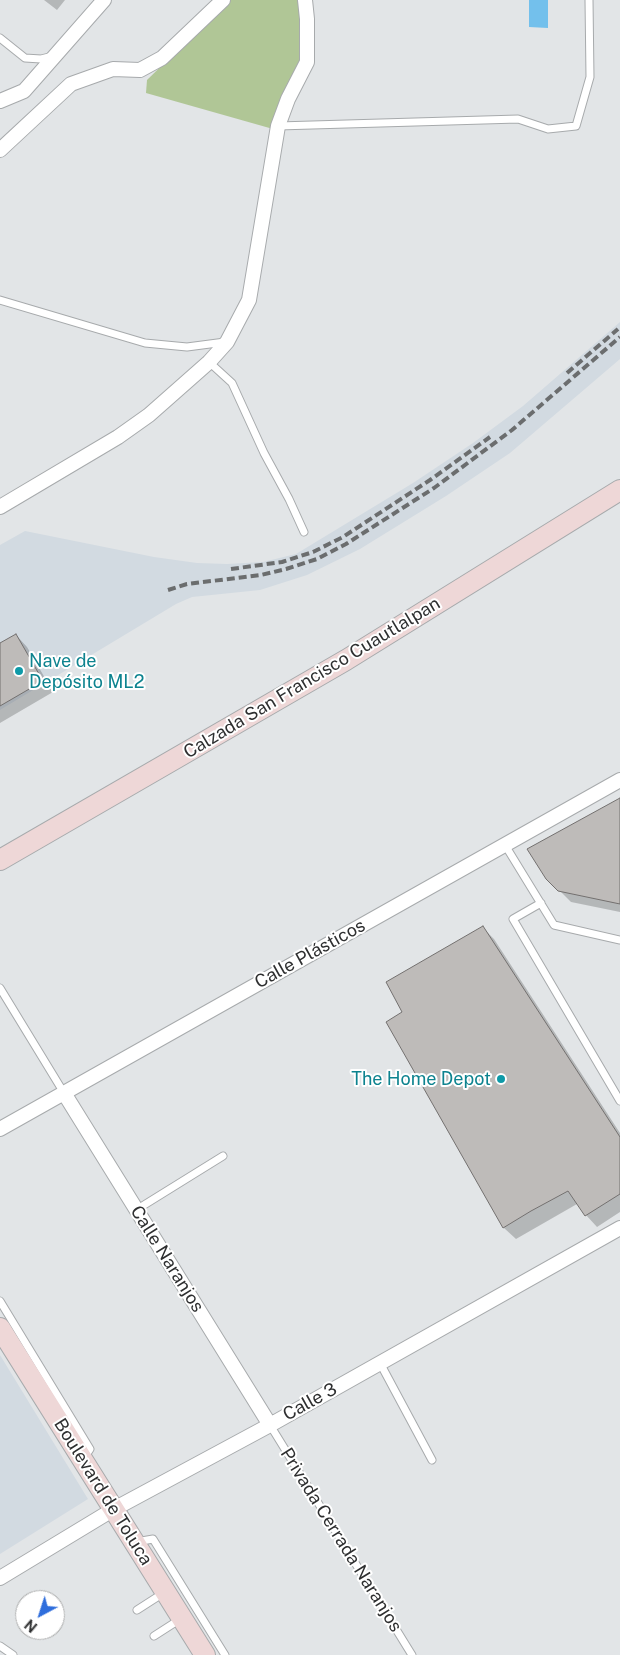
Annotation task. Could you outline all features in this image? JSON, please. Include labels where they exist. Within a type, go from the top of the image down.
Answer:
[{"type":"street","points":[[0,101],[24,91],[104,0]]},
{"type":"street","points":[[0,150],[71,84],[113,69],[140,70],[162,58],[223,0]]},
{"type":"street","points":[[0,507],[118,437],[149,415],[209,362],[227,342],[249,300],[278,126],[288,99],[307,62],[305,0]]},
{"type":"street","name":"Calzada San Francisco Cuautlalpan","points":[[0,860],[346,660],[620,490]]},
{"type":"street","name":"Calle Plásticos","points":[[0,1129],[620,780]]},
{"type":"street","name":"Calle Naranjos","points":[[64,1093],[270,1425]]},
{"type":"street","name":"Calle 3","points":[[0,1578],[114,1509],[270,1425],[620,1228]]},
{"type":"street","name":"Boulevard de Toluca","points":[[2,1318],[38,1377],[83,1460],[205,1655]]},
{"type":"lane","points":[[278,126],[518,118],[548,129],[576,126],[590,77],[589,0]]},
{"type":"lane","points":[[0,38],[25,58],[41,59],[55,56]]},
{"type":"lane","points":[[0,300],[145,344],[187,347],[227,342]]},
{"type":"lane","points":[[209,362],[232,383],[264,453],[289,499],[304,532]]},
{"type":"lane","points":[[504,845],[554,925],[620,940]]},
{"type":"lane","points":[[541,903],[513,919],[620,1101]]},
{"type":"lane","points":[[0,988],[64,1093]]},
{"type":"lane","points":[[136,1210],[223,1156]]},
{"type":"lane","points":[[0,1301],[2,1318]]},
{"type":"lane","points":[[380,1363],[432,1460]]},
{"type":"lane","name":"Privada Cerrada Naranjos","points":[[270,1425],[412,1655]]},
{"type":"lane","points":[[134,1542],[153,1539],[225,1655]]},
{"type":"lane","points":[[137,1610],[165,1592]]},
{"type":"lane","points":[[154,1636],[182,1618]]},
{"type":"lane","points":[[0,1646],[13,1655]]},
{"type":"shaded area","points":[[620,322],[620,359],[510,453],[446,496],[360,549],[307,575],[260,590],[192,597],[176,604],[0,710],[0,545],[25,531],[154,557],[197,563],[263,562],[296,554],[413,483],[473,443],[523,406]]},
{"type":"shaded area","points":[[0,1355],[88,1499],[0,1554]]},
{"type":"green space","points":[[229,0],[300,0],[305,61],[273,129],[146,93],[147,80]]},
{"type":"water","points":[[529,0],[548,0],[548,28],[529,27]]},
{"type":"building","name":"Nave de Depósito ML2","points":[[16,634],[43,681],[0,706],[0,643]]},
{"type":"building","points":[[620,798],[620,904],[558,891],[546,879],[527,849]]},
{"type":"building","name":"The Home Depot","points":[[483,926],[620,1137],[620,1194],[585,1216],[568,1191],[503,1228],[386,1022],[402,1012],[386,982]]},
{"type":"railway","points":[[567,373],[618,329]]},
{"type":"railway","points":[[168,590],[187,584],[261,575],[286,569],[317,559],[346,544],[434,488],[512,430],[620,337]]},
{"type":"railway","points":[[231,569],[282,562],[313,552],[343,537],[430,480],[490,437]]},
{"type":"place","name":"Nave de Depósito ML2","points":[[19,671]]},
{"type":"place","name":"The Home Depot","points":[[501,1079]]}]
